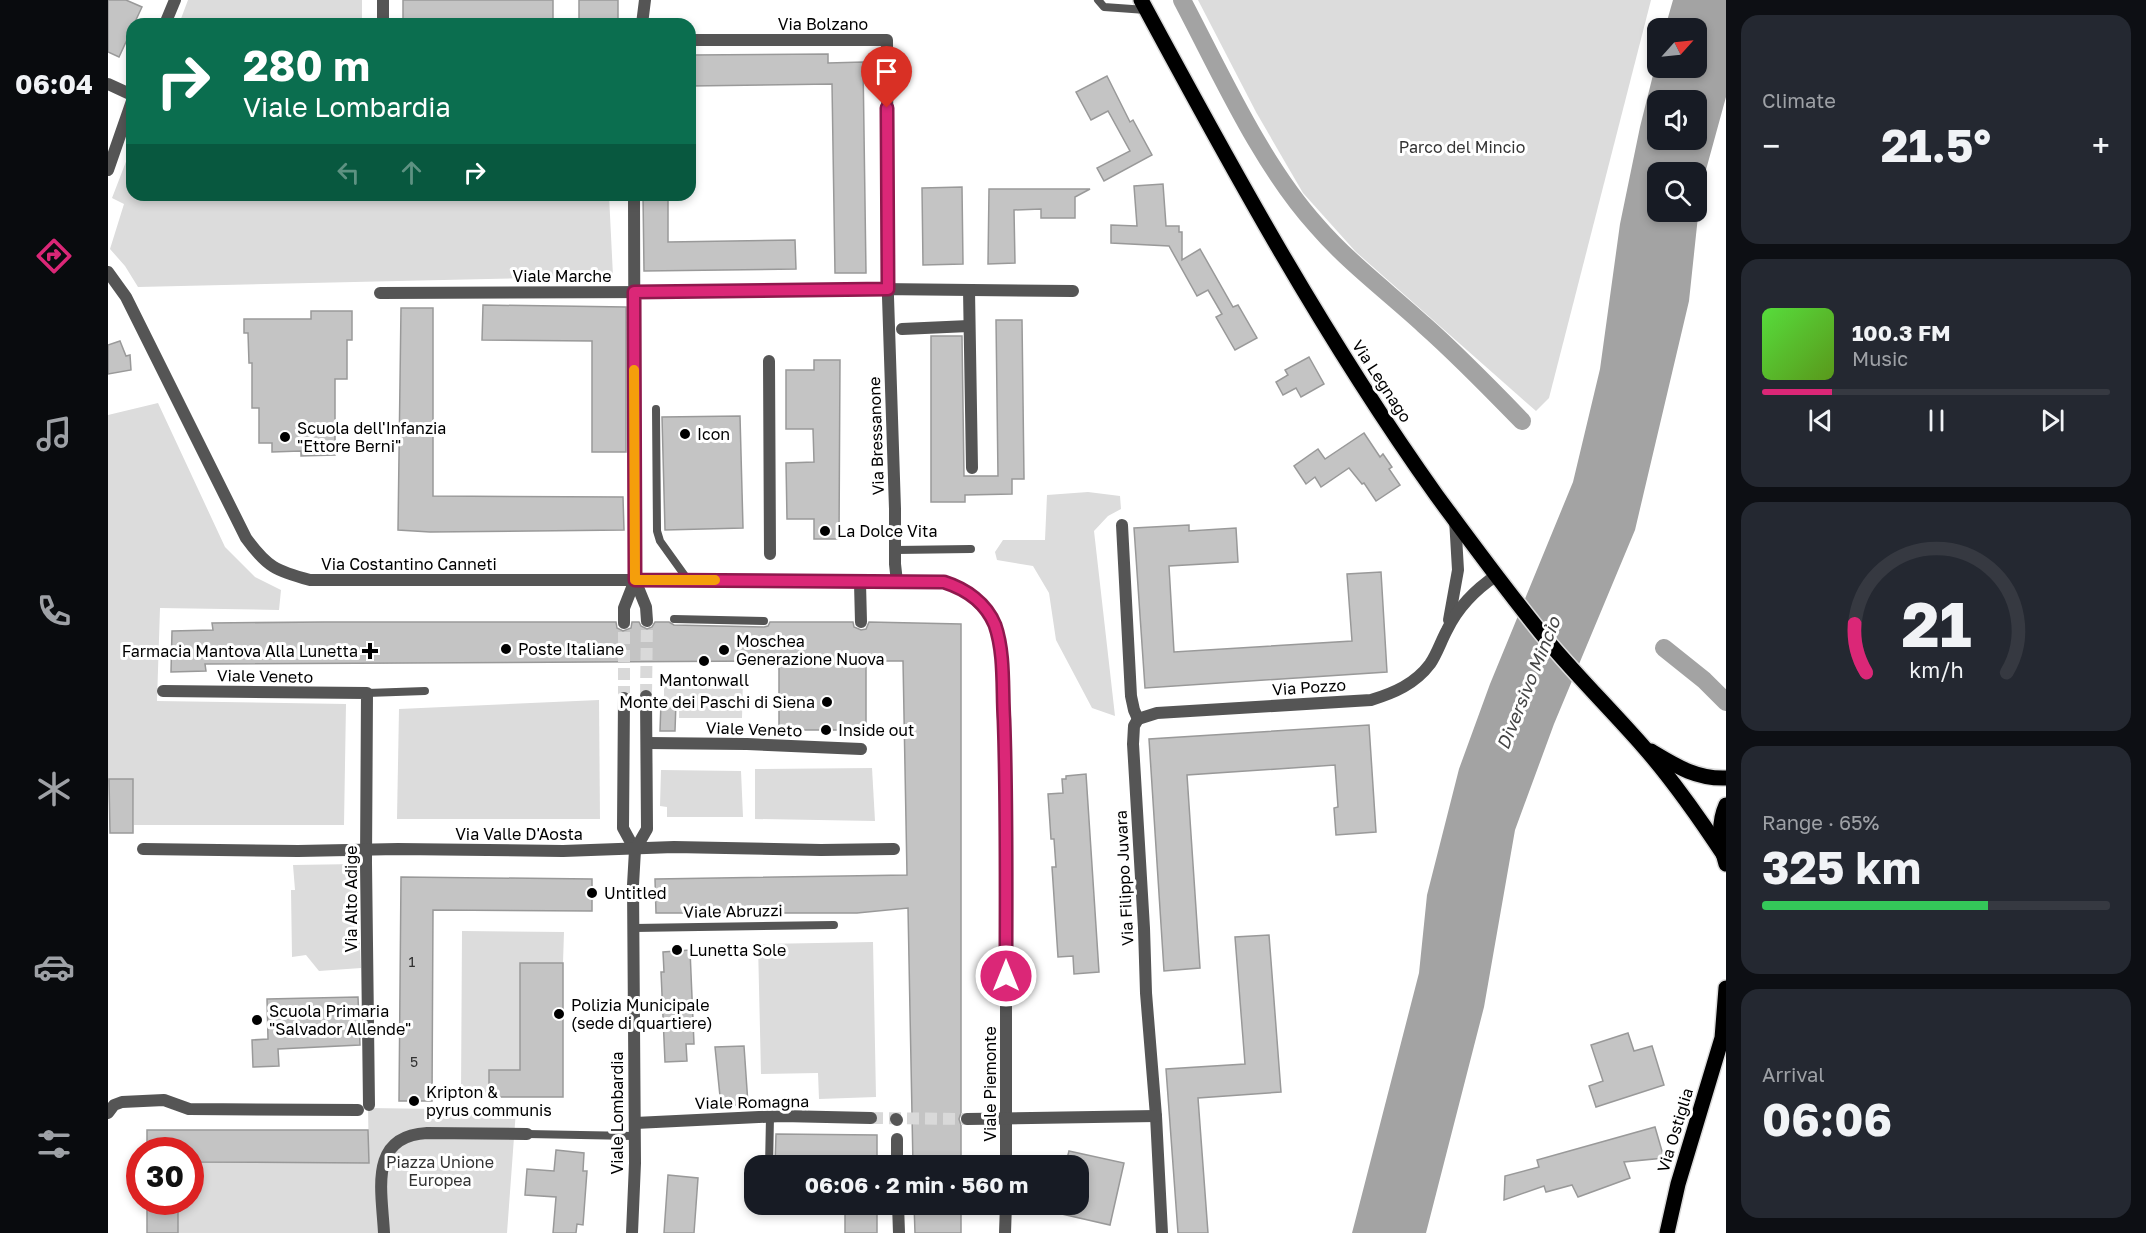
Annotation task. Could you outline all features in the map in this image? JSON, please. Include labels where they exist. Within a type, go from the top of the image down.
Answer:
[{"type":"main road","name":"Via Legnago","points":[[1143,5],[1262,222],[1385,419],[1455,519],[1550,644],[1643,747],[1685,799],[1724,859]]},
{"type":"main road","name":"Via Legnago","points":[[1643,747],[1686,771],[1705,778],[1726,778]]},
{"type":"main road","name":"Via Legnago","points":[[1724,859],[1721,825],[1722,813],[1726,805]]},
{"type":"main road","name":"Via Ostiglia","points":[[1666,1233],[1678,1184],[1724,1034],[1726,988]]},
{"type":"street","points":[[168,18],[175,0]]},
{"type":"street","points":[[383,0],[383,18]]},
{"type":"street","points":[[643,18],[645,0]]},
{"type":"street","name":"Via Bolzano","points":[[696,40],[887,40],[888,289]]},
{"type":"street","points":[[108,84],[126,92]]},
{"type":"street","points":[[108,170],[126,118]]},
{"type":"street","points":[[624,623],[624,608],[635,580],[634,201]]},
{"type":"street","name":"Via Costantino Canneti","points":[[108,272],[126,297],[246,538],[258,555],[280,572],[310,580],[635,580]]},
{"type":"street","name":"Viale Marche","points":[[380,292],[888,289],[1073,291]]},
{"type":"street","name":"Via Bressanone","points":[[888,289],[897,582]]},
{"type":"street","points":[[969,290],[972,468]]},
{"type":"street","points":[[902,328],[969,326]]},
{"type":"street","points":[[769,361],[770,554]]},
{"type":"street","name":"Via Pozzo","points":[[1448,627],[1458,570],[1455,519]]},
{"type":"street","name":"Via Filippo Juvara","points":[[1122,525],[1131,696],[1138,719],[1134,726],[1133,744],[1162,1233]]},
{"type":"street","name":"Via Pozzo","points":[[1138,719],[1157,713],[1371,700],[1404,687],[1422,672],[1436,654],[1448,627],[1469,597],[1481,585],[1497,575]]},
{"type":"street","points":[[635,580],[646,607],[647,621]]},
{"type":"street","name":"Viale Piemonte","points":[[635,580],[944,582],[968,593],[988,612],[994,623],[1001,650],[1006,769],[1006,1155]]},
{"type":"street","points":[[860,583],[861,622]]},
{"type":"street","name":"Viale Veneto","points":[[163,691],[367,693]]},
{"type":"street","name":"Via Alto Adige","points":[[108,1113],[114,1105],[122,1102],[164,1100],[189,1109],[364,1107],[367,693]]},
{"type":"street","name":"Viale Lombardia","points":[[632,1233],[635,1163],[635,850],[647,829],[646,696]]},
{"type":"street","name":"Viale Lombardia","points":[[624,698],[623,828],[635,850]]},
{"type":"street","name":"Viale Veneto","points":[[647,743],[747,744],[861,749]]},
{"type":"street","name":"Via Valle D'Aosta","points":[[143,849],[298,851],[635,850],[674,847],[894,849]]},
{"type":"street","points":[[967,1119],[1156,1116]]},
{"type":"street","name":"Viale Romagna","points":[[634,1129],[770,1117],[871,1118]]},
{"type":"street","points":[[384,1233],[381,1181],[385,1155],[399,1140],[414,1133],[427,1132],[527,1134]]},
{"type":"street","points":[[897,1139],[897,1155]]},
{"type":"street","points":[[898,1215],[899,1233]]},
{"type":"street","points":[[1005,1233],[1006,1215]]},
{"type":"lane","points":[[1098,0],[1104,7],[1143,5]]},
{"type":"lane","points":[[656,409],[657,531],[660,541],[688,580]]},
{"type":"lane","points":[[896,550],[971,549]]},
{"type":"lane","points":[[674,619],[764,621]]},
{"type":"lane","points":[[367,693],[425,691]]},
{"type":"lane","name":"Viale Abruzzi","points":[[634,928],[834,926]]},
{"type":"lane","points":[[769,1155],[770,1117]]},
{"type":"lane","points":[[527,1134],[634,1129]]},
{"type":"green space","points":[[188,0],[362,0],[362,18],[181,18]]},
{"type":"green space","name":"Parco del Mincio","points":[[1198,0],[1651,0],[1549,398],[1536,411],[1356,252],[1303,193],[1256,112]]},
{"type":"green space","points":[[126,162],[126,201],[609,201],[613,276],[138,287],[125,266],[110,249],[124,204],[112,198]]},
{"type":"green space","points":[[158,403],[225,547],[255,577],[281,590],[279,610],[160,608],[157,701],[346,704],[344,825],[134,825],[133,779],[109,779],[108,807],[108,415]]},
{"type":"green space","points":[[1088,492],[1120,496],[1121,509],[1108,516],[1094,531],[1115,716],[1092,708],[1056,640],[1049,593],[1033,566],[997,560],[995,552],[1003,540],[1045,540],[1047,495]]},
{"type":"green space","points":[[664,677],[743,678],[742,718],[679,718],[679,702],[664,702]]},
{"type":"green space","points":[[599,700],[600,819],[397,819],[399,709]]},
{"type":"green space","points":[[872,768],[875,821],[755,819],[755,769]]},
{"type":"green space","points":[[661,770],[741,771],[743,817],[667,817],[667,807],[660,806]]},
{"type":"green space","points":[[357,864],[361,968],[319,971],[306,955],[292,957],[291,890],[295,890],[293,865]]},
{"type":"green space","points":[[462,931],[564,932],[563,963],[520,963],[520,1070],[489,1070],[489,1097],[461,1095]]},
{"type":"green space","points":[[873,942],[876,1097],[819,1099],[818,1073],[761,1074],[758,944]]},
{"type":"green space","name":"Piazza Unione Europea","points":[[368,1108],[516,1110],[507,1233],[178,1233],[178,1215],[204,1215],[204,1162],[369,1162]]},
{"type":"water","name":"Diversivo Mincio","points":[[1673,0],[1726,0],[1726,97],[1707,166],[1707,162],[1647,162],[1647,222],[1697,222],[1689,301],[1635,530],[1554,724],[1515,830],[1484,1007],[1426,1233],[1352,1233],[1419,973],[1427,895],[1459,769],[1490,684],[1573,482],[1600,369],[1620,224],[1647,99],[1647,150],[1707,150],[1707,90],[1649,90],[1652,78],[1707,78],[1707,18],[1668,18]]},
{"type":"building","points":[[108,0],[126,0],[142,7],[137,18],[126,18],[126,42],[119,57],[108,52]]},
{"type":"building","points":[[403,0],[553,0],[553,18],[403,18]]},
{"type":"building","points":[[579,0],[618,0],[618,18],[579,18]]},
{"type":"building","points":[[828,54],[828,63],[863,62],[866,273],[835,273],[832,84],[696,86],[696,55]]},
{"type":"building","points":[[1107,76],[1130,122],[1133,120],[1152,155],[1104,181],[1097,168],[1130,151],[1108,111],[1091,120],[1076,92]]},
{"type":"building","points":[[1163,184],[1166,226],[1179,226],[1179,232],[1182,232],[1182,260],[1200,249],[1233,307],[1238,305],[1257,338],[1235,350],[1216,317],[1222,314],[1208,290],[1197,296],[1169,246],[1111,243],[1111,225],[1137,226],[1134,186]]},
{"type":"building","points":[[962,187],[963,264],[923,265],[922,188]]},
{"type":"building","points":[[989,189],[1090,189],[1075,197],[1075,218],[1041,218],[1041,209],[1014,210],[1015,263],[988,264]]},
{"type":"building","points":[[643,201],[668,201],[668,242],[795,240],[796,269],[644,271]]},
{"type":"building","points":[[483,305],[626,307],[626,452],[592,452],[592,341],[482,340]]},
{"type":"building","points":[[401,308],[433,308],[433,496],[623,497],[624,530],[430,532],[398,530]]},
{"type":"building","points":[[311,311],[352,311],[352,340],[347,340],[347,379],[335,379],[335,455],[301,456],[301,451],[272,452],[272,443],[259,443],[259,408],[252,408],[252,363],[249,363],[248,333],[244,333],[244,319],[311,319]]},
{"type":"building","points":[[996,320],[1022,320],[1024,479],[1012,479],[1012,494],[965,495],[965,502],[931,502],[931,336],[962,336],[964,476],[998,476]]},
{"type":"building","points":[[120,341],[126,356],[130,355],[131,370],[108,374],[108,345]]},
{"type":"building","points":[[1309,357],[1324,384],[1301,397],[1296,388],[1283,395],[1276,382],[1288,375],[1285,370]]},
{"type":"building","points":[[814,360],[840,360],[839,539],[814,539],[814,519],[787,519],[786,463],[814,462],[813,429],[786,429],[786,370],[814,370]]},
{"type":"building","points":[[740,416],[743,528],[665,530],[662,417]]},
{"type":"building","points":[[1364,433],[1380,457],[1383,454],[1392,467],[1389,469],[1400,485],[1376,501],[1364,483],[1362,484],[1349,468],[1321,487],[1315,477],[1306,484],[1294,466],[1318,449],[1325,459]]},
{"type":"building","points":[[1189,525],[1189,531],[1236,528],[1238,562],[1169,566],[1174,652],[1352,641],[1347,574],[1381,572],[1387,672],[1145,688],[1134,528]]},
{"type":"building","points":[[616,622],[617,628],[623,631],[631,628],[632,622],[639,622],[647,629],[655,622],[669,622],[674,625],[764,627],[770,622],[853,622],[854,627],[861,630],[866,629],[869,622],[961,624],[961,1113],[959,1119],[961,1155],[913,1155],[908,908],[857,913],[656,913],[655,879],[907,875],[903,661],[866,661],[866,730],[779,730],[779,661],[205,664],[206,671],[171,672],[172,631],[213,630],[212,623]]},
{"type":"building","points":[[661,702],[676,702],[675,731],[660,731]]},
{"type":"building","points":[[1369,725],[1376,832],[1336,835],[1334,808],[1338,807],[1335,765],[1187,775],[1200,968],[1164,971],[1149,739]]},
{"type":"building","points":[[1086,774],[1099,972],[1074,974],[1073,956],[1058,957],[1052,867],[1056,867],[1054,839],[1051,839],[1048,794],[1063,793],[1062,779],[1066,779],[1066,776]]},
{"type":"building","points":[[109,779],[133,779],[133,833],[110,833]]},
{"type":"building","points":[[401,877],[592,879],[592,911],[433,910],[432,1101],[399,1101]]},
{"type":"building","points":[[1269,935],[1281,1092],[1198,1098],[1208,1233],[1178,1233],[1166,1069],[1245,1064],[1235,937]]},
{"type":"building","points":[[690,950],[694,1044],[686,1044],[687,1061],[665,1062],[661,972],[664,972],[663,952]]},
{"type":"building","points":[[520,963],[563,963],[563,1097],[489,1097],[489,1070],[520,1070]]},
{"type":"building","points":[[358,997],[360,1045],[278,1049],[279,1066],[253,1067],[252,1040],[268,1039],[267,999]]},
{"type":"building","points":[[1628,1033],[1634,1051],[1652,1046],[1664,1085],[1596,1107],[1589,1086],[1603,1081],[1591,1045]]},
{"type":"building","points":[[744,1046],[748,1104],[721,1106],[715,1047]]},
{"type":"building","points":[[1655,1127],[1664,1158],[1624,1162],[1630,1178],[1578,1197],[1572,1185],[1546,1192],[1544,1186],[1504,1200],[1505,1176],[1539,1167],[1537,1160]]},
{"type":"building","points":[[147,1130],[368,1130],[369,1163],[204,1162],[204,1137],[147,1137]]},
{"type":"building","points":[[776,1134],[877,1135],[877,1155],[775,1155]]},
{"type":"building","points":[[556,1150],[584,1153],[583,1171],[587,1171],[583,1225],[577,1224],[576,1233],[553,1233],[556,1197],[525,1195],[527,1169],[554,1171]]},
{"type":"building","points":[[1069,1151],[1087,1155],[1068,1155]]},
{"type":"building","points":[[1089,1155],[1124,1163],[1110,1225],[1066,1215],[1089,1215]]},
{"type":"building","points":[[668,1175],[698,1178],[694,1233],[664,1233]]},
{"type":"building","points":[[147,1215],[178,1215],[178,1233],[147,1233]]},
{"type":"building","points":[[845,1215],[877,1215],[877,1233],[845,1233]]},
{"type":"building","points":[[914,1215],[961,1215],[961,1233],[915,1233]]},
{"type":"waterway","points":[[1182,0],[1243,118],[1297,202],[1342,252],[1449,348],[1522,421]]},
{"type":"waterway","points":[[1664,648],[1704,680],[1726,702]]},
{"type":"tunnel","points":[[646,696],[647,621]]},
{"type":"tunnel","points":[[624,623],[624,698]]},
{"type":"tunnel","points":[[871,1118],[967,1119]]},
{"type":"slow traffic","points":[[634,370],[635,580],[715,580]]},
{"type":"place","name":"Icon","points":[[685,434]]},
{"type":"place","name":"Scuola dell'Infanzia \"Ettore Berni\"","points":[[285,437]]},
{"type":"place","name":"La Dolce Vita","points":[[825,531]]},
{"type":"place","name":"Poste Italiane","points":[[506,649]]},
{"type":"place","name":"Moschea Generazione Nuova","points":[[724,650]]},
{"type":"place","name":"Farmacia Mantova Alla Lunetta","points":[[370,651]]},
{"type":"place","name":"Mantonwall","points":[[704,661]]},
{"type":"place","name":"Monte dei Paschi di Siena","points":[[827,702]]},
{"type":"place","name":"Inside out","points":[[826,730]]},
{"type":"place","name":"Untitled","points":[[592,893]]},
{"type":"place","name":"Lunetta Sole","points":[[677,950]]},
{"type":"place","name":"Polizia Municipale (sede di quartiere)","points":[[559,1014]]},
{"type":"place","name":"Scuola Primaria \"Salvador Allende\"","points":[[257,1020]]},
{"type":"place","name":"Kripton & pyrus communis","points":[[414,1101]]},
{"type":"route","points":[[887,108],[888,289],[634,292],[635,580],[944,582],[957,586],[980,602],[994,623],[1001,650],[1006,769],[1006,976]]}]
